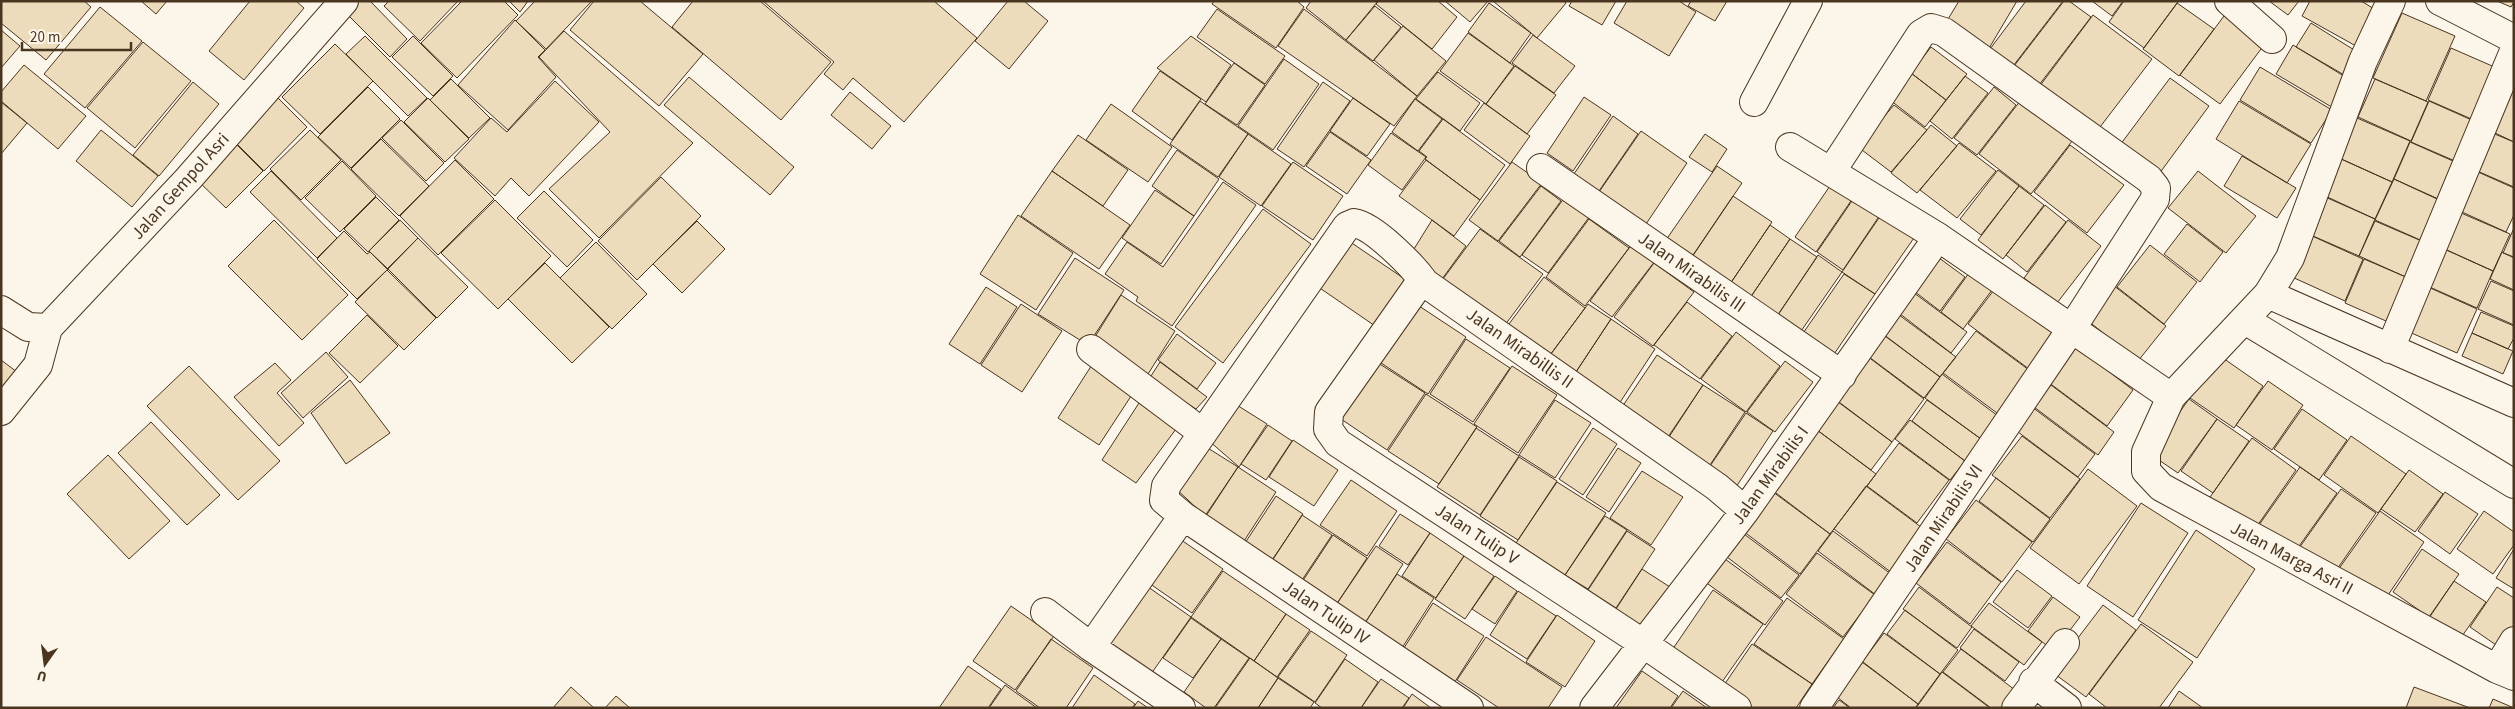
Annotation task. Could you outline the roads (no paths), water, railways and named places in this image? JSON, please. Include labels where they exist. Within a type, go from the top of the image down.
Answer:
[{"type":"street","name":"Jalan Gempol Asri","points":[[48,328],[189,178],[344,1]]},
{"type":"street","points":[[1754,102],[1808,1]]},
{"type":"street","points":[[2229,1],[2272,39]]},
{"type":"street","name":"Jalan Marga Asri II","points":[[2391,1],[2363,61],[2290,258],[2268,294],[2171,397],[2146,452],[2146,471],[2161,487],[2505,672]]},
{"type":"street","points":[[2440,1],[2514,39]]},
{"type":"street","name":"Jalan Mirabilis VI","points":[[1814,708],[2072,328],[2155,199],[2156,188],[2149,179],[1944,32],[1932,28],[1921,34],[1831,172]]},
{"type":"street","points":[[2390,349],[2514,51]]},
{"type":"street","points":[[1790,147],[1938,237],[2171,397]]},
{"type":"street","name":"Jalan Mirabilis III","points":[[1541,168],[1842,375]]},
{"type":"street","name":"Jalan Mirabillis II","points":[[1202,433],[1346,226],[1354,223],[1369,229],[1409,263],[1425,283],[1717,487],[1745,511]]},
{"type":"street","name":"Jalan Mirabilis I","points":[[1594,708],[1745,511],[1938,237]]},
{"type":"street","name":"Jalan Tulip V","points":[[1425,283],[1419,284],[1328,412],[1328,429],[1338,443],[1644,644],[1737,708]]},
{"type":"street","points":[[2268,294],[2390,349],[2511,393]]},
{"type":"street","points":[[1,310],[28,327],[48,328],[38,365],[1,411]]},
{"type":"street","points":[[2245,320],[2514,484]]},
{"type":"street","points":[[1091,349],[1202,433]]},
{"type":"street","name":"Jalan Tulip IV","points":[[1202,433],[1166,486],[1164,500],[1183,516],[1469,708]]},
{"type":"street","points":[[1091,647],[1183,516]]},
{"type":"street","points":[[1045,612],[1091,647],[1181,708]]},
{"type":"street","points":[[2505,672],[2514,640]]},
{"type":"street","points":[[2016,708],[2065,643]]},
{"type":"street","points":[[2034,682],[2067,708]]}]
